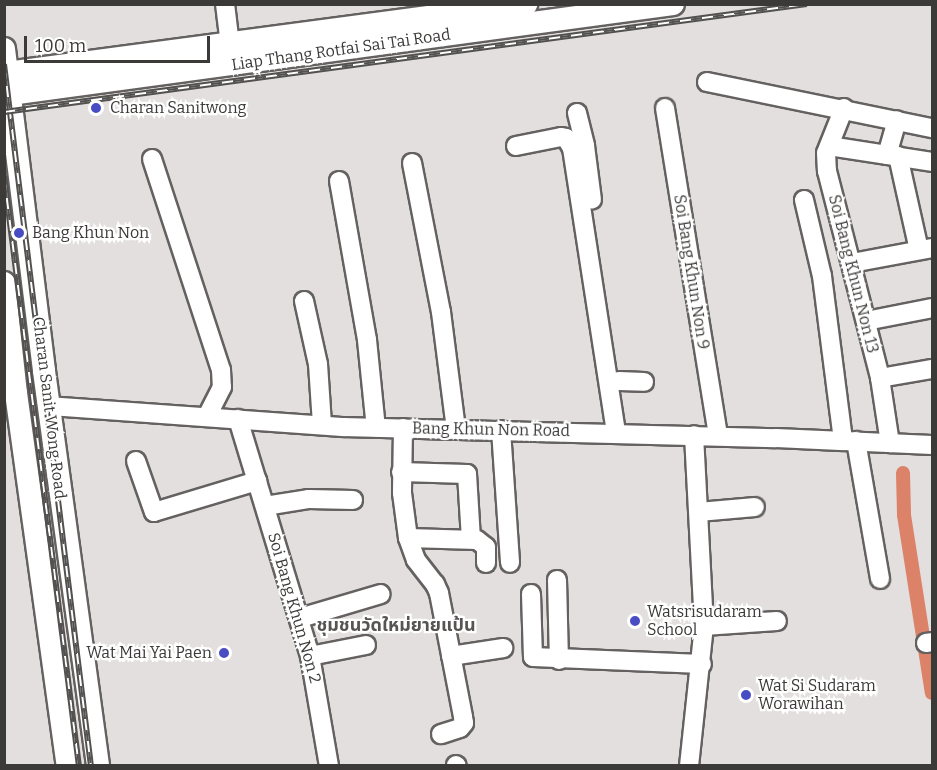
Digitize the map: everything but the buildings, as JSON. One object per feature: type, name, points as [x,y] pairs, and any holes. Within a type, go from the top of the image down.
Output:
[{"type":"main road","name":"Liap Thang Rotfai Sai Tai Road","points":[[52,78],[230,43],[495,6],[526,4]]},
{"type":"main road","name":"Liap Thang Rotfai Sai Tai Road","points":[[9,84],[673,4]]},
{"type":"main road","name":"Charan Sanit Wong Road","points":[[4,50],[98,765]]},
{"type":"main road","name":"Charan Sanit Wong Road","points":[[4,283],[10,393],[68,765]]},
{"type":"main road","points":[[10,393],[49,406]]},
{"type":"street","points":[[225,4],[230,43]]},
{"type":"street","points":[[707,82],[844,108],[933,128]]},
{"type":"street","name":"Soi Bang Khun Non 9","points":[[665,108],[718,436]]},
{"type":"street","name":"Soi Bang Khun Non 13","points":[[844,108],[829,146],[826,171],[852,263],[880,378],[890,443]]},
{"type":"street","points":[[577,113],[585,146],[600,265],[619,381],[621,433]]},
{"type":"street","points":[[852,263],[926,249],[892,156],[897,120]]},
{"type":"street","points":[[516,146],[561,137],[569,141],[621,433]]},
{"type":"street","points":[[829,146],[933,162]]},
{"type":"street","points":[[152,159],[221,370],[222,387],[208,415]]},
{"type":"street","points":[[412,163],[441,312],[456,429]]},
{"type":"street","points":[[339,181],[367,340],[376,428]]},
{"type":"street","points":[[804,200],[822,276],[849,441],[880,579]]},
{"type":"street","points":[[304,301],[318,364],[322,425]]},
{"type":"street","points":[[866,321],[933,308]]},
{"type":"street","points":[[880,378],[933,369]]},
{"type":"street","points":[[619,381],[644,382]]},
{"type":"street","name":"Bang Khun Non Road","points":[[49,406],[376,428],[694,435],[933,445]]},
{"type":"street","name":"Soi Bang Khun Non 2","points":[[238,419],[310,656],[329,765]]},
{"type":"street","points":[[403,429],[401,472],[408,538],[416,560],[435,584],[439,593],[464,723],[460,728],[441,734]]},
{"type":"street","points":[[501,430],[510,562]]},
{"type":"street","points":[[689,765],[702,664],[704,626],[694,435]]},
{"type":"street","points":[[136,460],[154,512],[257,481]]},
{"type":"street","points":[[401,472],[466,474],[471,538]]},
{"type":"street","points":[[265,506],[302,499],[353,500]]},
{"type":"street","points":[[699,512],[755,507]]},
{"type":"street","points":[[408,538],[471,538],[483,542],[486,563]]},
{"type":"street","points":[[557,580],[559,660]]},
{"type":"street","points":[[300,618],[381,594]]},
{"type":"street","points":[[531,594],[533,657],[559,660],[702,664]]},
{"type":"street","points":[[704,626],[777,621]]},
{"type":"street","points":[[310,656],[366,645]]},
{"type":"street","points":[[452,656],[502,648]]},
{"type":"waterway","points":[[903,473],[904,515],[932,693]]},
{"type":"railway","points":[[4,112],[807,4]]},
{"type":"railway","points":[[4,64],[91,766]]},
{"type":"railway","points":[[4,176],[79,766]]},
{"type":"place","name":"Charan Sanitwong","points":[[96,108]]},
{"type":"place","name":"Bang Khun Non","points":[[19,233]]},
{"type":"place","name":"Watsrisudaram School","points":[[635,621]]},
{"type":"place","name":"Wat Mai Yai Paen","points":[[224,653]]},
{"type":"place","name":"Wat Si Sudaram Worawihan","points":[[746,695]]},
{"type":"district","name":"ชุมชนวัดใหม่ยายแป้น","points":[[396,625]]}]
